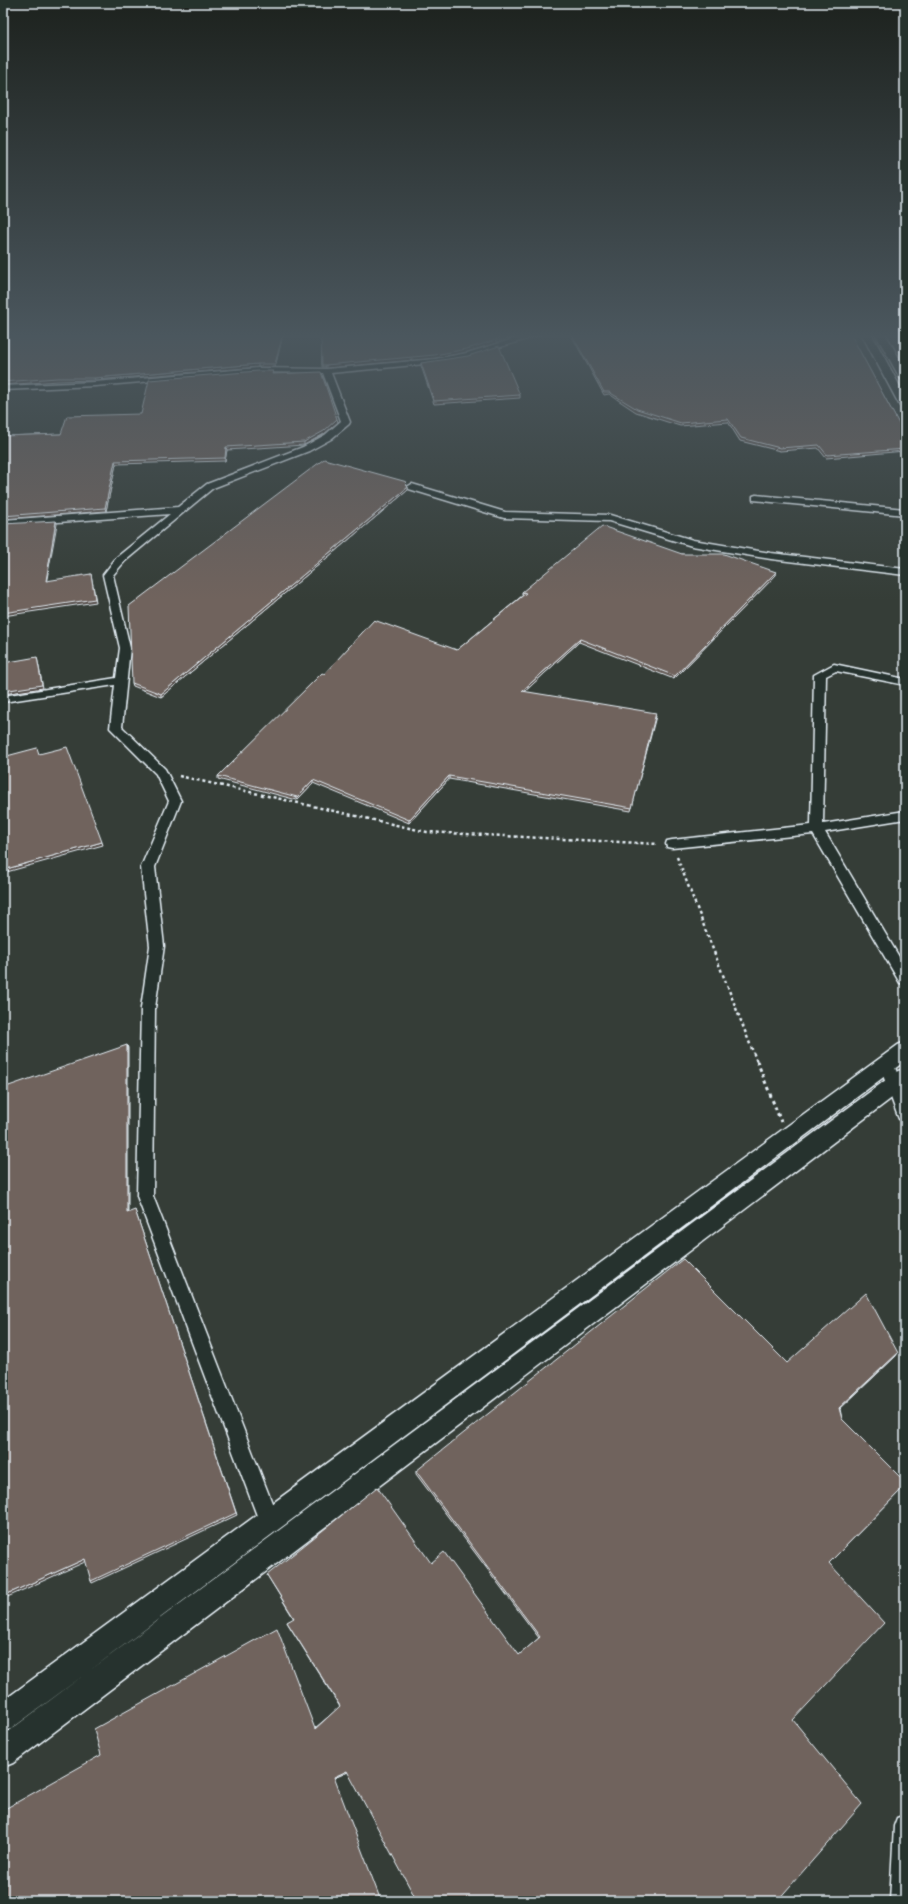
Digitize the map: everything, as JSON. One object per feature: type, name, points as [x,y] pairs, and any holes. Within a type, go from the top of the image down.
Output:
[{"type":"street","points":[[269,1521],[145,1196],[148,1008],[157,946],[148,867],[175,801],[161,772],[116,728],[125,648],[108,575],[122,558],[210,486],[306,449],[328,437],[346,422]]},
{"type":"street","points":[[412,487],[504,514],[610,518],[692,543],[770,556],[905,572]]},
{"type":"street","points":[[756,498],[905,512]]},
{"type":"street","points":[[3,523],[181,510]]},
{"type":"street","points":[[905,682],[834,667],[820,675],[817,828],[905,979]]},
{"type":"street","points":[[3,699],[122,681]]},
{"type":"street","points":[[672,844],[817,828],[905,815]]},
{"type":"street","points":[[3,1753],[895,1075],[905,1050]]},
{"type":"street","points":[[3,1718],[787,1138],[895,1075]]},
{"type":"street","points":[[895,1075],[905,1114]]},
{"type":"street","points":[[902,1901],[905,1826]]},
{"type":"path","points":[[161,772],[427,832],[672,844],[787,1138]]},
{"type":"building","points":[[65,422],[334,422],[324,431],[304,442],[226,447],[225,458],[115,461],[105,508],[3,516],[3,436],[61,434]]},
{"type":"building","points":[[730,422],[898,422],[905,435],[905,449],[827,455],[819,445],[780,448],[741,438]]},
{"type":"building","points":[[324,459],[407,482],[405,484],[408,487],[161,694],[132,683],[129,606]]},
{"type":"building","points":[[56,521],[46,581],[91,574],[95,599],[3,613],[3,524]]},
{"type":"building","points":[[602,526],[682,554],[724,554],[776,572],[675,676],[580,639],[522,691],[656,713],[632,808],[449,776],[409,820],[313,780],[297,797],[218,776],[322,673],[324,674],[374,620],[457,650],[526,593],[522,592]]},
{"type":"building","points":[[37,657],[42,685],[3,691],[3,663]]},
{"type":"building","points":[[67,747],[102,842],[3,870],[3,757],[37,748],[39,754]]},
{"type":"building","points":[[127,1045],[127,1213],[135,1210],[236,1513],[91,1581],[85,1559],[3,1596],[3,1088]]},
{"type":"building","points":[[683,1259],[787,1363],[866,1293],[898,1353],[839,1408],[842,1419],[905,1482],[905,1486],[829,1563],[884,1623],[793,1720],[862,1804],[777,1901],[417,1901],[347,1771],[334,1777],[381,1901],[3,1901],[3,1810],[101,1755],[94,1729],[277,1628],[315,1729],[340,1706],[287,1622],[294,1618],[267,1575],[377,1487],[431,1563],[444,1552],[519,1655],[540,1637],[416,1471]]}]
